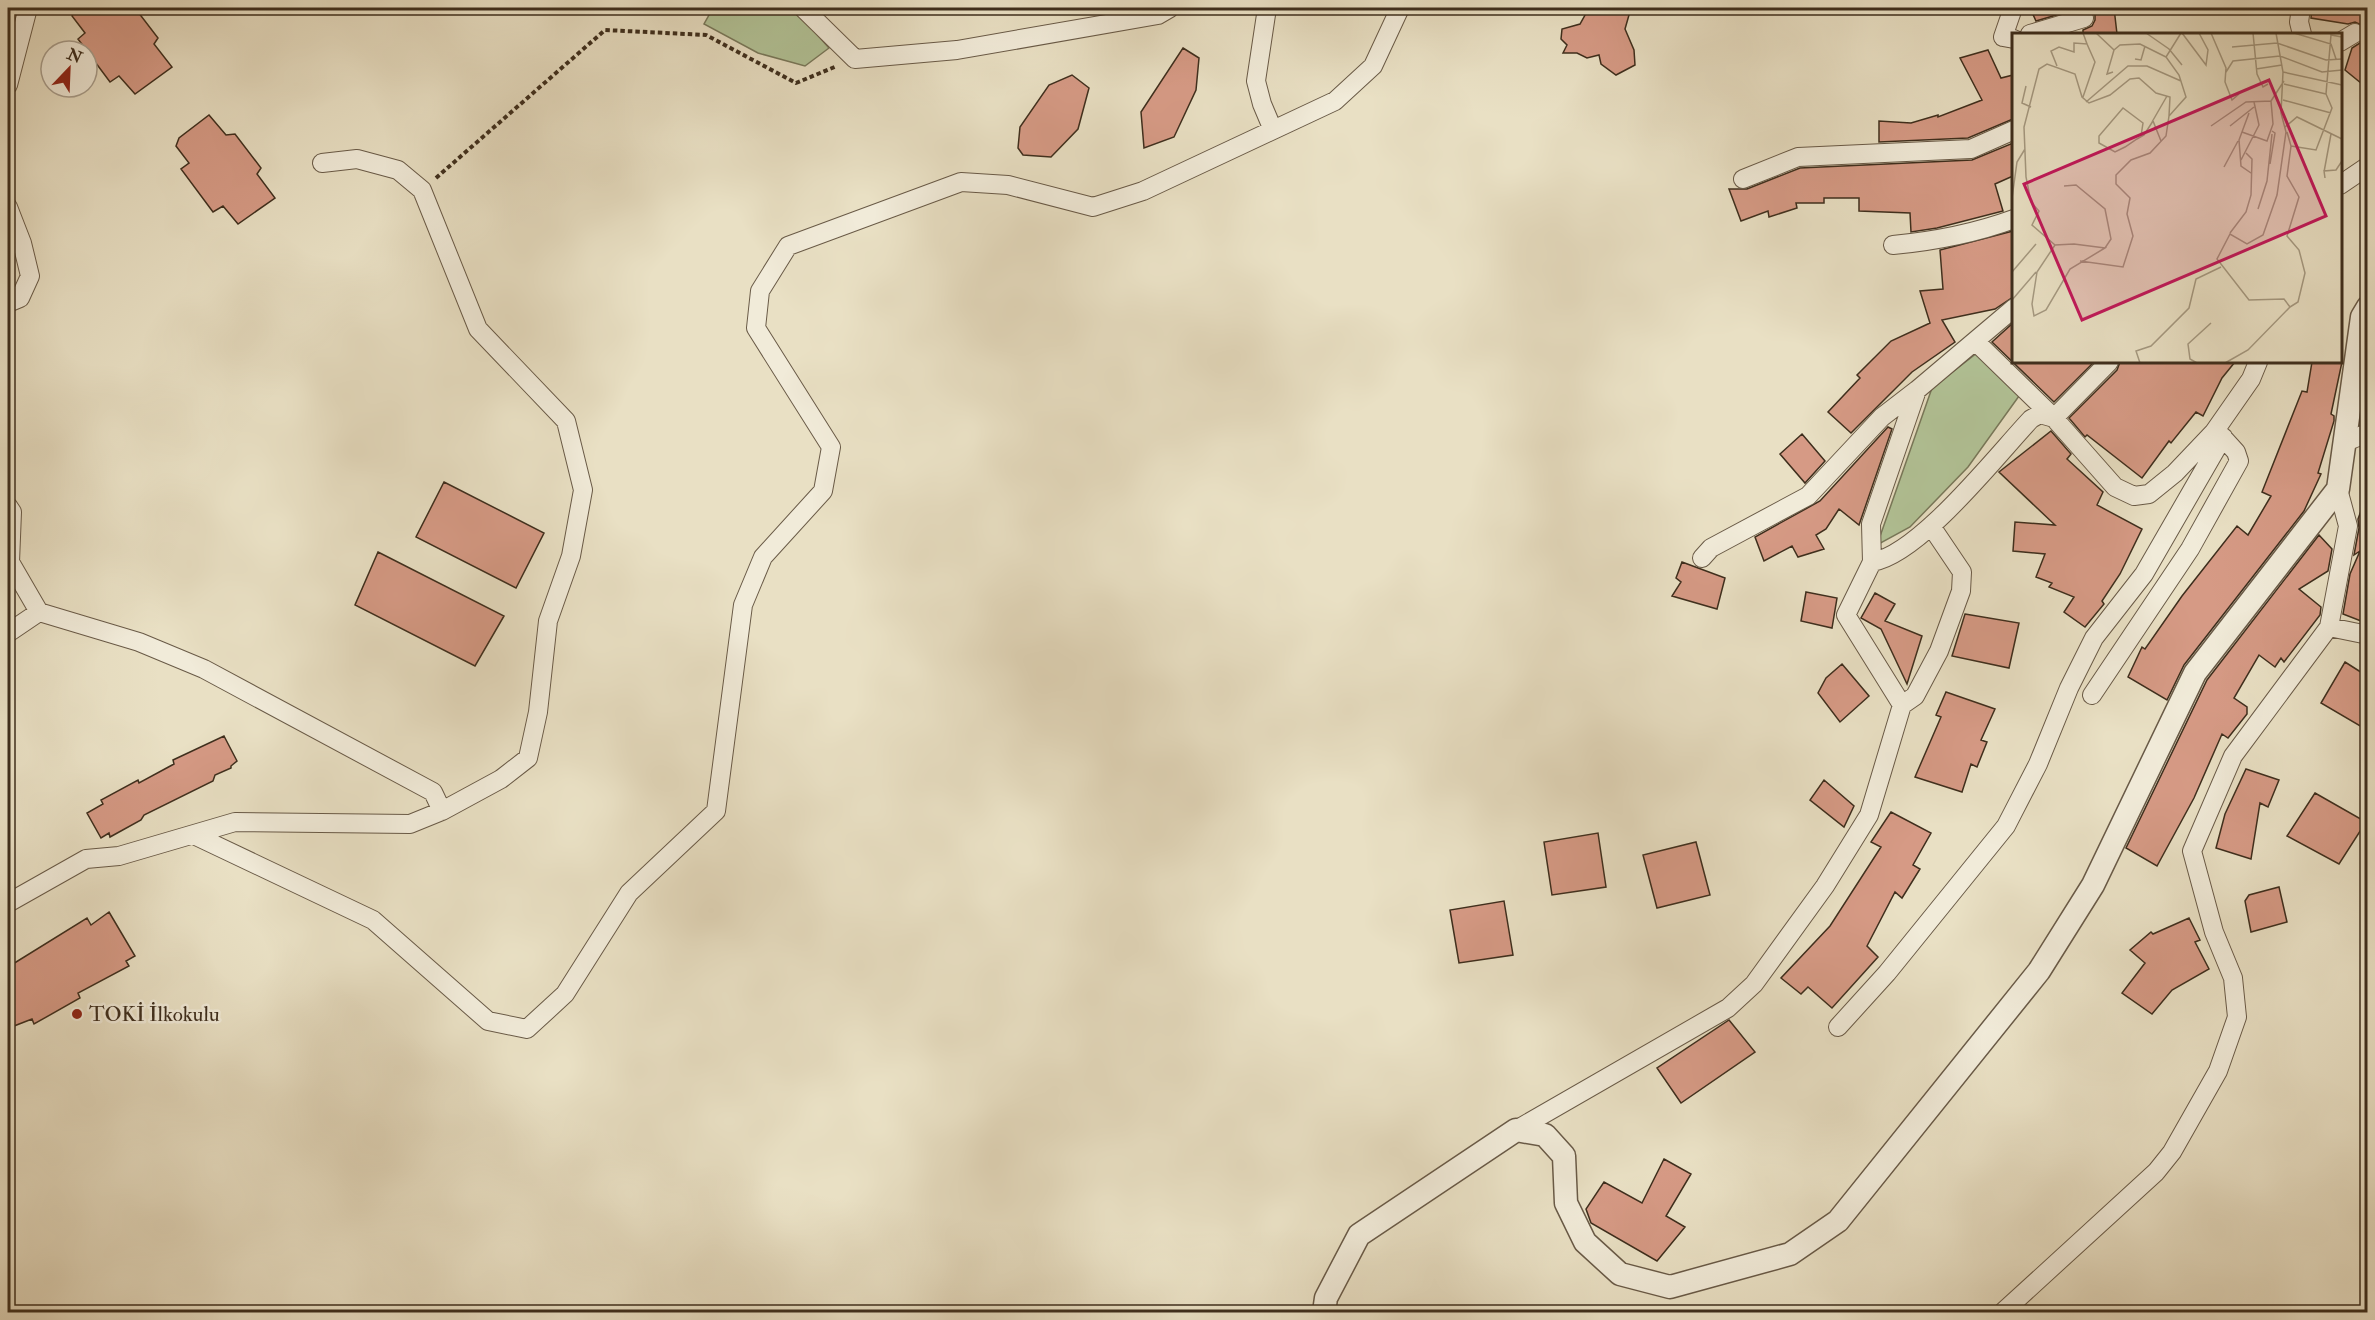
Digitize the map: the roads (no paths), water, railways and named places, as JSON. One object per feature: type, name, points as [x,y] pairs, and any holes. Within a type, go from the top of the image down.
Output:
[{"type":"street","points":[[8,85],[28,8]]},
{"type":"street","points":[[803,8],[855,59],[957,50],[1136,14],[1158,15],[1170,8]]},
{"type":"street","points":[[1267,8],[1256,81],[1262,104],[1273,130]]},
{"type":"street","points":[[194,835],[372,920],[488,1021],[527,1029],[565,994],[629,893],[716,811],[743,605],[763,557],[823,491],[831,447],[756,328],[760,291],[788,246],[961,182],[1008,185],[1093,207],[1143,191],[1335,100],[1373,66],[1400,8]]},
{"type":"street","points":[[2012,39],[2003,37],[2013,8]]},
{"type":"street","points":[[2301,8],[2299,22],[2302,33]]},
{"type":"street","points":[[2033,33],[2084,18]]},
{"type":"street","points":[[1743,179],[1798,158],[1971,149],[2012,130]]},
{"type":"street","points":[[8,903],[86,859],[119,856],[235,822],[410,824],[442,811],[501,778],[528,758],[538,712],[548,621],[571,556],[582,490],[566,421],[478,329],[422,190],[398,170],[357,159],[322,164]]},
{"type":"street","points":[[2342,184],[2367,166]]},
{"type":"street","points":[[8,207],[22,243],[30,276],[20,298],[8,303]]},
{"type":"street","points":[[1893,245],[1937,241],[1974,234],[2012,219]]},
{"type":"street","points":[[2003,1312],[2156,1172],[2172,1152],[2218,1071],[2237,1017],[2233,978],[2214,932],[2192,851],[2233,756],[2329,627],[2348,526],[2338,489],[2362,317],[2367,308]]},
{"type":"street","points":[[1702,558],[1711,548],[1808,496],[1882,417],[2012,309]]},
{"type":"street","points":[[1975,341],[2054,418],[2115,486],[2134,496],[2149,494],[2220,434]]},
{"type":"street","points":[[2054,418],[2108,363]]},
{"type":"street","points":[[1838,1027],[1887,973],[2006,826],[2038,764],[2069,688],[2094,638],[2144,574],[2252,379],[2258,363]]},
{"type":"street","points":[[1902,705],[1846,615],[1872,562],[1871,524],[1917,390]]},
{"type":"street","points":[[1872,562],[1884,560],[1931,526],[2031,419],[2040,414],[2054,418]]},
{"type":"street","points":[[2345,442],[2367,433]]},
{"type":"street","points":[[2092,695],[2190,549],[2239,461],[2236,452],[2220,434]]},
{"type":"street","points":[[1516,1130],[1545,1135],[1564,1156],[1566,1203],[1585,1242],[1620,1274],[1670,1287],[1790,1254],[1838,1221],[2039,971],[2093,885],[2195,673],[2338,489]]},
{"type":"street","points":[[8,506],[12,512],[10,562],[39,612],[139,642],[204,669],[433,792],[442,811]]},
{"type":"street","points":[[1324,1312],[1326,1298],[1359,1235],[1516,1130],[1728,1008],[1754,984],[1825,886],[1869,815],[1902,705],[1915,696],[1939,651],[1961,591],[1962,572],[1931,526]]},
{"type":"street","points":[[8,633],[39,612]]},
{"type":"street","points":[[2329,627],[2367,635]]},
{"type":"place","name":"TOKİ İlkokulu","points":[[77,1014]]}]
